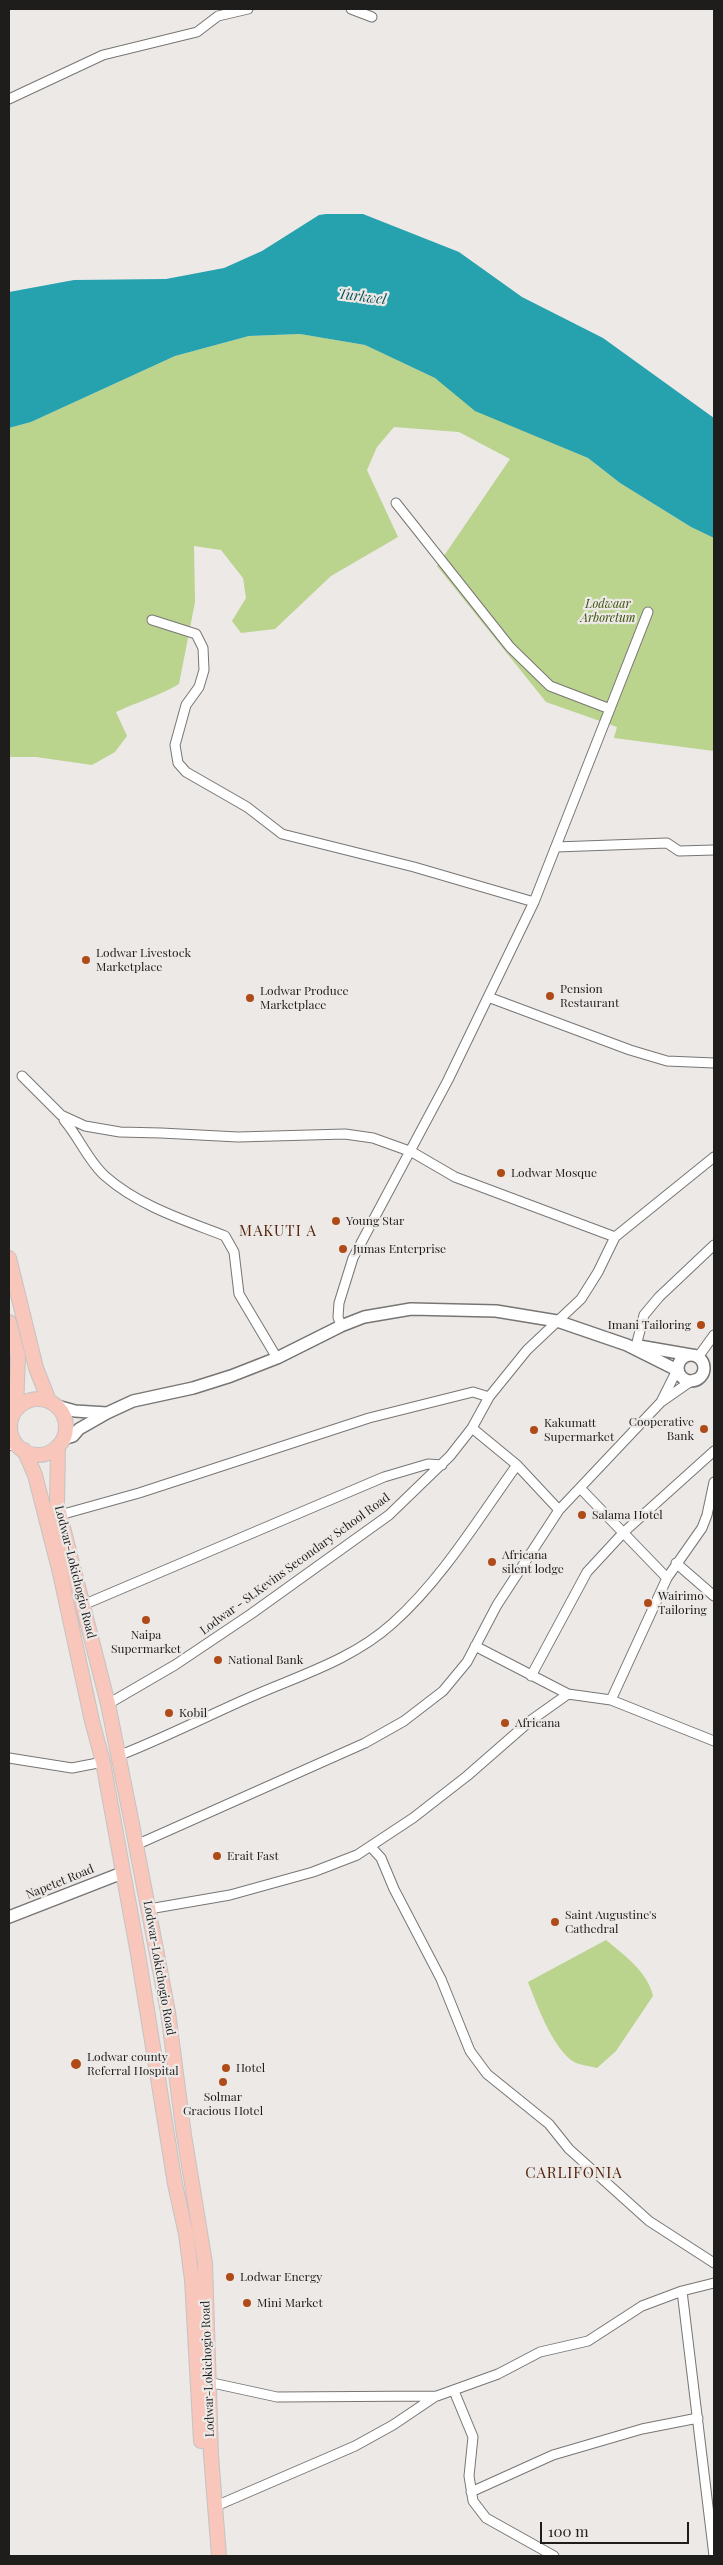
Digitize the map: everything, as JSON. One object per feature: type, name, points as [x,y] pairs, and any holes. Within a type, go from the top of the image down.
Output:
[{"type":"highway","points":[[9,1258],[36,1368],[53,1404],[65,1421],[60,1442],[42,1454],[16,1446],[10,1427],[18,1356],[9,1322]]},
{"type":"highway","points":[[12,1416],[31,1400],[53,1404]]},
{"type":"highway","name":"Lodwar-Lokichogio Road","points":[[60,1442],[57,1504],[108,1704],[149,1909],[168,2012],[184,2135],[205,2263],[208,2382],[219,2556]]},
{"type":"highway","name":"Lodwar-Lokichogio Road","points":[[16,1446],[35,1475],[60,1573],[92,1721],[103,1762],[138,1954],[175,2184],[186,2234],[192,2280],[211,2556]]},
{"type":"main road","points":[[60,1442],[73,1436],[79,1429],[107,1413],[133,1401],[231,1376],[276,1358],[341,1326],[383,1312],[422,1308],[496,1311],[558,1321],[632,1345],[697,1357],[714,1364]]},
{"type":"main road","points":[[632,1345],[677,1370],[684,1378],[714,1375]]},
{"type":"main road","points":[[677,1370],[681,1360],[697,1357]]},
{"type":"main road","points":[[697,1357],[704,1368],[697,1378]]},
{"type":"main road","points":[[53,1404],[75,1411],[107,1413]]},
{"type":"main road","name":"Napetet Road","points":[[9,1918],[122,1873]]},
{"type":"street","points":[[9,99],[103,55],[197,32],[218,16],[248,9]]},
{"type":"street","points":[[351,9],[372,17]]},
{"type":"street","points":[[396,503],[517,654],[550,686],[610,709]]},
{"type":"street","points":[[341,1326],[338,1317],[340,1303],[350,1265],[412,1152],[534,902],[648,612]]},
{"type":"street","points":[[152,620],[196,634],[203,648],[202,678],[199,687],[186,705],[175,745],[178,763],[186,772],[247,807],[282,834],[414,867],[534,902]]},
{"type":"street","points":[[556,847],[667,843],[679,851],[714,850]]},
{"type":"street","points":[[488,997],[639,1053],[667,1061],[714,1063]]},
{"type":"street","points":[[22,1076],[61,1116],[104,1175],[128,1192],[161,1211],[225,1236],[234,1252],[239,1294],[276,1358]]},
{"type":"street","points":[[61,1116],[85,1126],[120,1132],[238,1137],[345,1134],[374,1138],[412,1152],[455,1178],[615,1237]]},
{"type":"street","name":"Lodwar - St.Kevins Secondary School Road","points":[[108,1704],[174,1665],[389,1515],[442,1464],[472,1428],[489,1397],[527,1350],[580,1299],[598,1272],[615,1237],[714,1157]]},
{"type":"street","points":[[632,1345],[644,1315],[659,1297],[714,1245]]},
{"type":"street","points":[[697,1357],[714,1335]]},
{"type":"street","points":[[661,1402],[677,1370]]},
{"type":"street","points":[[136,1845],[365,1743],[398,1724],[443,1692],[458,1674],[498,1605],[559,1510],[581,1489],[661,1402],[697,1378]]},
{"type":"street","points":[[60,1515],[139,1493],[369,1418],[473,1392],[489,1397]]},
{"type":"street","points":[[472,1428],[517,1465],[559,1510]]},
{"type":"street","points":[[532,1676],[587,1572],[624,1532],[714,1451]]},
{"type":"street","points":[[83,1605],[384,1477],[428,1464],[442,1464]]},
{"type":"street","points":[[118,1756],[161,1739],[245,1699],[348,1656],[372,1639],[393,1623],[425,1591],[517,1465]]},
{"type":"street","points":[[611,1700],[667,1578],[702,1528],[707,1515],[714,1482]]},
{"type":"street","points":[[581,1489],[667,1578]]},
{"type":"street","points":[[676,1563],[714,1596]]},
{"type":"street","points":[[475,1646],[568,1694],[611,1700],[714,1741]]},
{"type":"street","points":[[149,1909],[215,1899],[340,1864],[371,1847],[413,1818],[467,1776],[530,1721],[568,1694]]},
{"type":"street","points":[[9,1758],[72,1768],[103,1762]]},
{"type":"street","points":[[371,1847],[381,1858],[394,1889],[441,1979],[470,2051],[487,2074],[549,2124],[569,2149],[649,2221],[714,2263]]},
{"type":"street","points":[[208,2382],[277,2397],[437,2396],[520,2365],[540,2352],[588,2341],[642,2306],[682,2291],[714,2283]]},
{"type":"street","points":[[682,2291],[714,2556]]},
{"type":"street","points":[[454,2391],[473,2437],[470,2458],[473,2501],[486,2518],[554,2556]]},
{"type":"street","points":[[216,2506],[355,2446],[393,2425],[437,2396]]},
{"type":"street","points":[[471,2492],[553,2455],[642,2429],[698,2418]]},
{"type":"green space","name":"Lodwaar Arboretum","points":[[300,334],[365,345],[435,378],[512,426],[588,458],[620,483],[691,527],[714,538],[714,751],[614,738],[617,727],[546,702],[437,566],[510,459],[459,432],[394,427],[377,447],[367,470],[398,537],[331,576],[275,629],[241,633],[232,621],[246,598],[243,578],[221,550],[194,546],[195,602],[179,684],[116,712],[127,736],[115,752],[92,765],[36,757],[9,757],[9,428],[31,422],[175,356],[249,336]]},
{"type":"green space","points":[[606,1940],[641,1972],[653,1996],[616,2051],[597,2068],[574,2062],[566,2056],[546,2026],[528,1982]]},
{"type":"water","name":"Turkwel","points":[[363,214],[459,252],[522,297],[603,338],[714,418],[714,538],[691,527],[620,483],[588,458],[475,411],[435,378],[365,345],[300,334],[249,336],[175,356],[31,422],[9,428],[9,292],[74,280],[166,279],[224,268],[262,251],[319,215]]},
{"type":"place","name":"Lodwar Livestock Marketplace","points":[[86,960]]},
{"type":"place","name":"Pension Restaurant","points":[[550,996]]},
{"type":"place","name":"Lodwar Produce Marketplace","points":[[250,998]]},
{"type":"place","name":"Lodwar Mosque","points":[[501,1173]]},
{"type":"place","name":"Young Star","points":[[336,1221]]},
{"type":"place","name":"Jumas Enterprise","points":[[343,1249]]},
{"type":"place","name":"Imani Tailoring","points":[[701,1325]]},
{"type":"place","name":"Cooperative Bank","points":[[704,1429]]},
{"type":"place","name":"Kakumatt Supermarket","points":[[534,1430]]},
{"type":"place","name":"Salama Hotel","points":[[582,1515]]},
{"type":"place","name":"Africana silent lodge","points":[[492,1562]]},
{"type":"place","name":"Wairimo Tailoring","points":[[648,1603]]},
{"type":"place","name":"Naipa Supermarket","points":[[146,1620]]},
{"type":"place","name":"National Bank","points":[[218,1660]]},
{"type":"place","name":"Kobil","points":[[169,1713]]},
{"type":"place","name":"Africana","points":[[505,1723]]},
{"type":"place","name":"Erait Fast","points":[[217,1856]]},
{"type":"place","name":"Saint Augustine's Cathedral","points":[[555,1922]]},
{"type":"place","name":"Lodwar county Referral Hospital","points":[[76,2064]]},
{"type":"place","name":"Hotel","points":[[226,2068]]},
{"type":"place","name":"Solmar Gracious Hotel","points":[[223,2082]]},
{"type":"place","name":"Lodwar Energy","points":[[230,2277]]},
{"type":"place","name":"Mini Market","points":[[247,2303]]},
{"type":"district","name":"MAKUTI A","points":[[278,1231]]},
{"type":"district","name":"CARLIFONIA","points":[[574,2173]]}]
